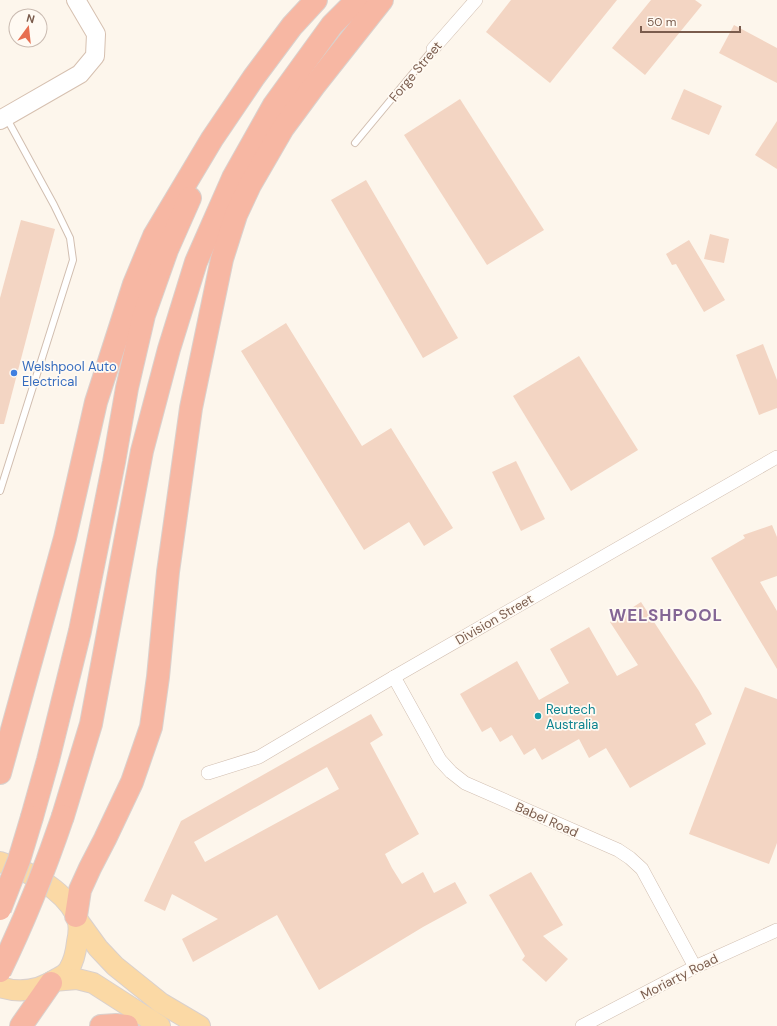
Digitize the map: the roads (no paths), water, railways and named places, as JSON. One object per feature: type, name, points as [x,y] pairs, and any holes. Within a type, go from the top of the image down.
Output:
[{"type":"highway","points":[[0,773],[65,538],[96,402],[134,284],[154,236],[212,139],[254,77],[292,26],[316,0]]},
{"type":"highway","points":[[0,971],[20,931],[52,849],[91,724],[142,451],[169,349],[196,262],[233,178],[274,105],[332,25],[357,0]]},
{"type":"highway","points":[[76,917],[80,890],[132,782],[150,728],[158,677],[168,572],[191,408],[222,259],[236,214],[250,185],[283,128],[382,0]]},
{"type":"highway","points":[[0,909],[19,860],[32,817],[48,760],[80,631],[114,462],[127,388],[144,315],[168,250],[195,186],[254,77]]},
{"type":"highway","points":[[21,1026],[52,982]]},
{"type":"highway","points":[[101,1026],[127,1026]]},
{"type":"main road","points":[[0,862],[15,868],[49,887],[68,903],[98,948],[115,966],[160,1003],[200,1026]]},
{"type":"main road","points":[[0,987],[21,991],[44,987],[66,972],[71,965],[78,935],[76,917]]},
{"type":"main road","points":[[52,982],[77,980],[93,983],[160,1026]]},
{"type":"street","points":[[3,118],[80,74],[95,56],[96,34],[76,0]]},
{"type":"street","name":"Forge Street","points":[[432,49],[476,0]]},
{"type":"street","name":"Division Street","points":[[208,773],[259,757],[394,677],[777,457]]},
{"type":"street","name":"Babel Road","points":[[394,677],[440,760],[451,772],[465,783],[618,850],[642,869],[695,967]]},
{"type":"street","name":"Moriarty Road","points":[[582,1026],[695,967],[777,930]]},
{"type":"lane","name":"Forge Street","points":[[355,143],[432,49]]},
{"type":"lane","points":[[0,491],[73,260],[70,238],[54,205],[3,118]]},
{"type":"place","name":"Welshpool Auto Electrical","points":[[14,373]]},
{"type":"place","name":"Reutech Australia","points":[[538,716]]},
{"type":"district","name":"WELSHPOOL","points":[[666,615]]}]
